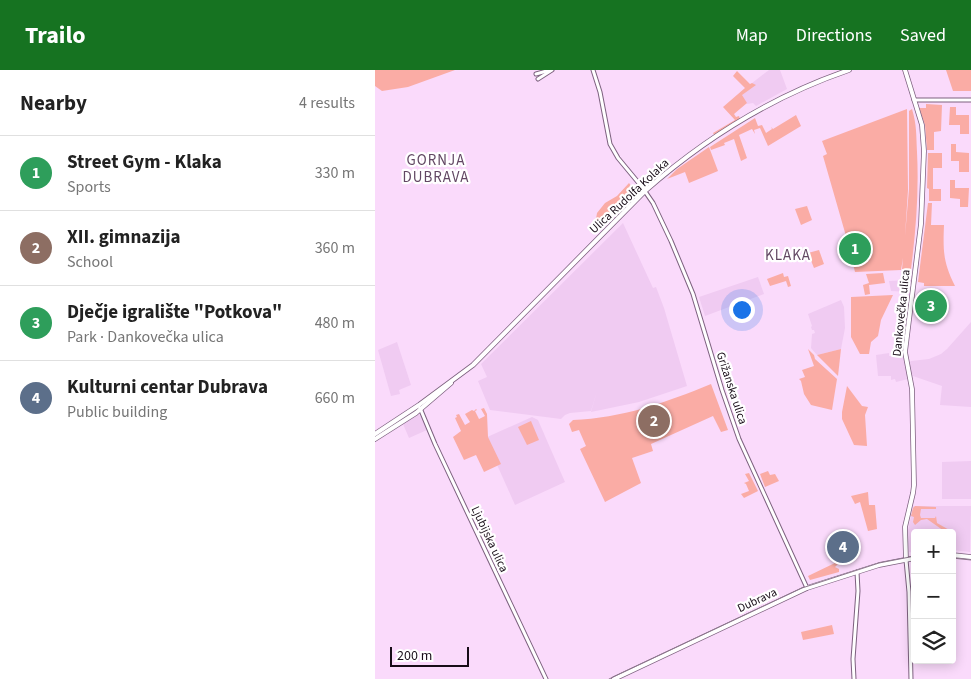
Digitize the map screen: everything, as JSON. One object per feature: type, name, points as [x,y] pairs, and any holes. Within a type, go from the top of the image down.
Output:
[{"type":"main road","name":"Ulica Rudolfa Kolaka","points":[[375,439],[420,407],[486,352],[645,191],[691,153],[740,121],[806,86],[849,70]]},
{"type":"main road","name":"Dankovečka ulica","points":[[905,70],[923,132],[924,181],[919,245],[905,352],[912,389],[914,485],[905,527],[906,560]]},
{"type":"main road","name":"Ulica Rudolfa Kolaka","points":[[375,434],[420,407]]},
{"type":"main road","points":[[956,555],[971,557]]},
{"type":"main road","name":"Dubrava","points":[[614,679],[807,588],[882,564],[911,559]]},
{"type":"street","points":[[536,74],[552,70]]},
{"type":"street","points":[[538,79],[552,70]]},
{"type":"street","name":"Grižanska ulica","points":[[593,70],[613,149],[645,191],[660,216],[686,276],[742,445],[807,588]]},
{"type":"street","points":[[913,100],[971,100]]},
{"type":"street","name":"Ljubijska ulica","points":[[420,407],[435,444],[547,679]]},
{"type":"street","points":[[906,560],[909,592],[911,679]]},
{"type":"street","points":[[854,679],[858,594],[857,572]]},
{"type":"shaded area","points":[[375,70],[455,70],[408,87],[382,91],[375,86]]},
{"type":"shaded area","points":[[769,70],[780,70],[787,89],[756,106],[753,103],[747,104],[741,95],[754,86],[752,83]]},
{"type":"shaded area","points":[[946,70],[971,70],[971,91],[953,91]]},
{"type":"shaded area","points":[[737,71],[750,84],[756,85],[742,95],[747,103],[734,114],[736,117],[739,116],[740,119],[714,135],[713,133],[735,120],[723,107],[745,88],[733,76]]},
{"type":"shaded area","points":[[926,104],[942,105],[941,131],[934,132],[934,150],[927,150],[925,125],[919,108],[926,108]]},
{"type":"shaded area","points":[[950,107],[956,107],[956,115],[969,115],[969,134],[960,134],[960,125],[949,125]]},
{"type":"shaded area","points":[[907,109],[908,190],[905,236],[909,189],[909,111],[912,109],[915,120],[918,167],[917,210],[911,269],[902,269],[903,258],[901,270],[855,272],[823,156],[827,154],[822,141]]},
{"type":"shaded area","points":[[796,115],[801,126],[768,146],[760,128],[754,130],[755,134],[752,129],[739,135],[747,158],[741,161],[734,139],[724,143],[725,145],[711,150],[710,147],[755,118],[758,126],[762,125],[766,133],[772,129],[771,127],[773,129]]},
{"type":"shaded area","points":[[951,144],[956,144],[956,152],[969,153],[969,172],[959,172],[959,161],[951,161]]},
{"type":"shaded area","points":[[709,147],[718,171],[689,183],[685,172],[667,179],[677,169]]},
{"type":"shaded area","points":[[928,153],[942,153],[942,168],[933,168],[933,189],[941,189],[941,201],[929,201],[929,189],[927,188]]},
{"type":"shaded area","points":[[950,180],[955,180],[955,188],[969,188],[968,207],[960,207],[960,199],[950,198]]},
{"type":"shaded area","points":[[629,183],[635,194],[622,206],[625,207],[616,215],[616,208],[613,215],[611,215],[612,210],[610,215],[607,215],[593,229],[592,225],[597,213],[605,203],[617,196]]},
{"type":"shaded area","points":[[928,203],[932,203],[931,225],[944,225],[945,256],[948,270],[955,286],[924,286],[924,283],[918,282]]},
{"type":"shaded area","points":[[807,206],[812,220],[801,225],[795,209]]},
{"type":"shaded area","points":[[623,223],[653,288],[656,287],[687,386],[639,402],[591,412],[597,391],[591,411],[570,413],[561,419],[490,410],[478,381],[487,377],[481,364]]},
{"type":"shaded area","points":[[819,250],[824,264],[814,268],[808,253]]},
{"type":"shaded area","points":[[783,273],[784,277],[788,276],[791,286],[788,287],[786,281],[770,286],[767,279]]},
{"type":"shaded area","points":[[883,273],[885,283],[869,285],[870,294],[865,295],[863,285],[869,283],[866,274]]},
{"type":"shaded area","points":[[758,277],[764,294],[705,316],[699,297]]},
{"type":"shaded area","points":[[912,280],[910,292],[891,291],[889,281]]},
{"type":"shaded area","points":[[893,295],[881,320],[878,336],[871,342],[869,354],[860,354],[851,337],[851,297]]},
{"type":"shaded area","points":[[841,300],[844,307],[845,328],[841,349],[817,355],[811,348],[812,334],[815,333],[812,330],[808,314]]},
{"type":"shaded area","points":[[971,322],[971,407],[940,405],[942,386],[910,375],[908,364],[911,361],[929,359],[941,354]]},
{"type":"shaded area","points":[[397,342],[411,385],[399,390],[400,394],[391,396],[378,350]]},
{"type":"shaded area","points":[[808,349],[815,359],[837,379],[832,410],[811,405],[804,394],[799,379],[805,377],[802,370],[814,366]]},
{"type":"shaded area","points":[[841,349],[838,376],[817,355]]},
{"type":"shaded area","points":[[889,353],[889,356],[903,356],[908,379],[896,382],[895,379],[891,380],[891,376],[878,376],[876,355]]},
{"type":"shaded area","points":[[711,384],[728,430],[721,432],[713,416],[651,444],[653,451],[632,458],[641,483],[605,502],[580,449],[586,446],[579,430],[572,432],[569,424],[573,420],[626,413]]},
{"type":"shaded area","points":[[847,386],[862,406],[868,407],[865,415],[867,446],[854,445],[842,419]]},
{"type":"shaded area","points":[[484,408],[487,414],[488,437],[501,464],[484,472],[476,455],[464,460],[453,437],[461,431],[455,418],[457,417],[456,415],[459,414],[465,425],[470,422],[465,414],[476,409],[475,411],[479,419],[485,416],[481,409]]},
{"type":"shaded area","points":[[417,414],[421,416],[427,430],[409,438],[403,424]]},
{"type":"shaded area","points":[[532,417],[538,420],[565,482],[515,505],[485,438]]},
{"type":"shaded area","points":[[531,421],[539,440],[527,445],[518,427]]},
{"type":"shaded area","points":[[971,461],[971,499],[942,499],[942,462]]},
{"type":"shaded area","points":[[768,471],[770,475],[775,474],[779,481],[765,487],[760,474]]},
{"type":"shaded area","points":[[749,473],[758,491],[744,498],[741,494],[749,491],[744,483],[749,481],[745,474]]},
{"type":"shaded area","points":[[868,492],[869,505],[875,505],[877,529],[868,531],[860,502],[855,504],[851,496]]},
{"type":"shaded area","points":[[915,506],[936,507],[936,509],[921,509],[921,518],[935,518],[936,516],[937,523],[948,529],[941,529],[927,519],[921,520],[915,525],[913,522],[914,517],[911,516]]},
{"type":"shaded area","points":[[971,506],[970,552],[956,550],[956,529],[911,529],[911,552],[909,552],[907,535],[913,507]]},
{"type":"shaded area","points":[[837,562],[838,564],[835,567],[839,569],[839,572],[810,580],[808,576]]},
{"type":"shaded area","points":[[832,625],[834,634],[803,640],[801,632]]},
{"type":"tram line","points":[[609,679],[802,588],[879,563],[911,557]]},
{"type":"tram line","points":[[956,558],[971,560]]},
{"type":"place","name":"Street Gym - Klaka","points":[[855,249]]},
{"type":"place","name":"Dječje igralište \"Potkova\"","points":[[931,306]]},
{"type":"place","name":"XII. gimnazija","points":[[654,421]]},
{"type":"place","name":"Kulturni centar Dubrava","points":[[843,547]]},
{"type":"district","name":"GORNJA DUBRAVA","points":[[436,168]]},
{"type":"district","name":"KLAKA","points":[[788,255]]}]
